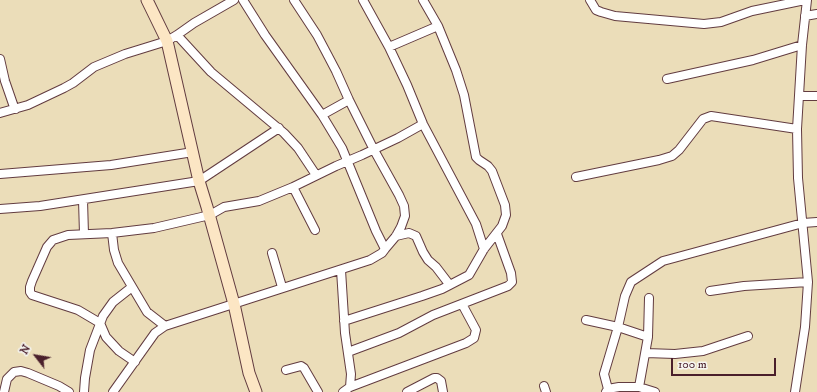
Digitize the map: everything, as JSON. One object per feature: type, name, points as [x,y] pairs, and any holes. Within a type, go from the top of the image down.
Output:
[{"type":"street","points":[[147,0],[167,41],[199,181],[234,304],[249,373],[256,392]]},
{"type":"street","points":[[216,0],[220,8]]},
{"type":"street","points":[[0,113],[28,105],[73,83],[94,67],[124,54],[167,41],[194,23],[234,0]]},
{"type":"street","points":[[243,0],[265,35],[322,115],[342,148],[376,232],[385,249]]},
{"type":"street","points":[[113,392],[155,334],[165,326],[282,287],[370,260],[382,253],[396,236],[401,227],[404,216],[404,206],[396,188],[348,100],[336,70],[317,35],[294,0]]},
{"type":"street","points":[[363,0],[389,47],[423,124],[476,224],[484,249]]},
{"type":"street","points":[[344,321],[442,289],[449,284],[469,275],[484,249],[502,226],[506,215],[505,205],[492,171],[476,157],[464,95],[456,70],[438,26],[423,0]]},
{"type":"street","points":[[590,0],[596,10],[615,16],[704,24],[721,22],[752,11],[806,0],[797,129],[798,178],[808,282],[805,328],[795,392]]},
{"type":"street","points":[[805,16],[817,14]]},
{"type":"street","points":[[389,47],[438,26]]},
{"type":"street","points":[[177,35],[211,72],[279,128],[298,148],[316,175]]},
{"type":"street","points":[[667,79],[753,60],[802,45]]},
{"type":"street","points":[[0,59],[5,81],[16,109]]},
{"type":"street","points":[[800,96],[817,96]]},
{"type":"street","points":[[322,115],[348,100]]},
{"type":"street","points":[[576,177],[672,156],[703,119],[711,116],[797,129]]},
{"type":"street","points":[[135,362],[119,351],[106,337],[100,323],[78,310],[35,296],[30,292],[32,281],[47,247],[53,240],[68,235],[112,233],[154,228],[210,216],[224,207],[259,201],[374,150],[423,124]]},
{"type":"street","points":[[0,209],[40,206],[84,200],[199,181],[279,128]]},
{"type":"street","points":[[0,174],[112,165],[193,152]]},
{"type":"street","points":[[293,186],[315,230]]},
{"type":"street","points":[[84,200],[84,234]]},
{"type":"street","points":[[655,392],[639,387],[619,387],[607,391],[604,374],[618,327],[622,305],[629,285],[663,261],[803,223],[817,222]]},
{"type":"street","points":[[112,233],[115,256],[132,287],[147,312],[165,326]]},
{"type":"street","points":[[396,236],[409,233],[416,236],[428,260],[436,267],[449,284]]},
{"type":"street","points":[[348,352],[399,333],[433,315],[508,286],[512,282],[497,234]]},
{"type":"street","points":[[272,253],[282,287]]},
{"type":"street","points":[[341,270],[344,321],[351,374],[346,390]]},
{"type":"street","points":[[710,291],[744,286],[808,282]]},
{"type":"street","points":[[84,392],[90,350],[100,323],[110,304],[132,287]]},
{"type":"street","points":[[639,387],[648,337],[649,298]]},
{"type":"street","points":[[346,390],[466,343],[474,338],[476,330],[462,304]]},
{"type":"street","points":[[586,320],[618,327],[648,337]]},
{"type":"street","points":[[646,353],[675,354],[703,351],[748,336]]},
{"type":"street","points":[[286,370],[301,366],[304,368],[318,392]]},
{"type":"street","points":[[4,392],[7,379],[14,372],[21,371],[59,386],[69,392]]},
{"type":"street","points":[[407,392],[434,378],[437,378],[441,381],[444,392]]}]
